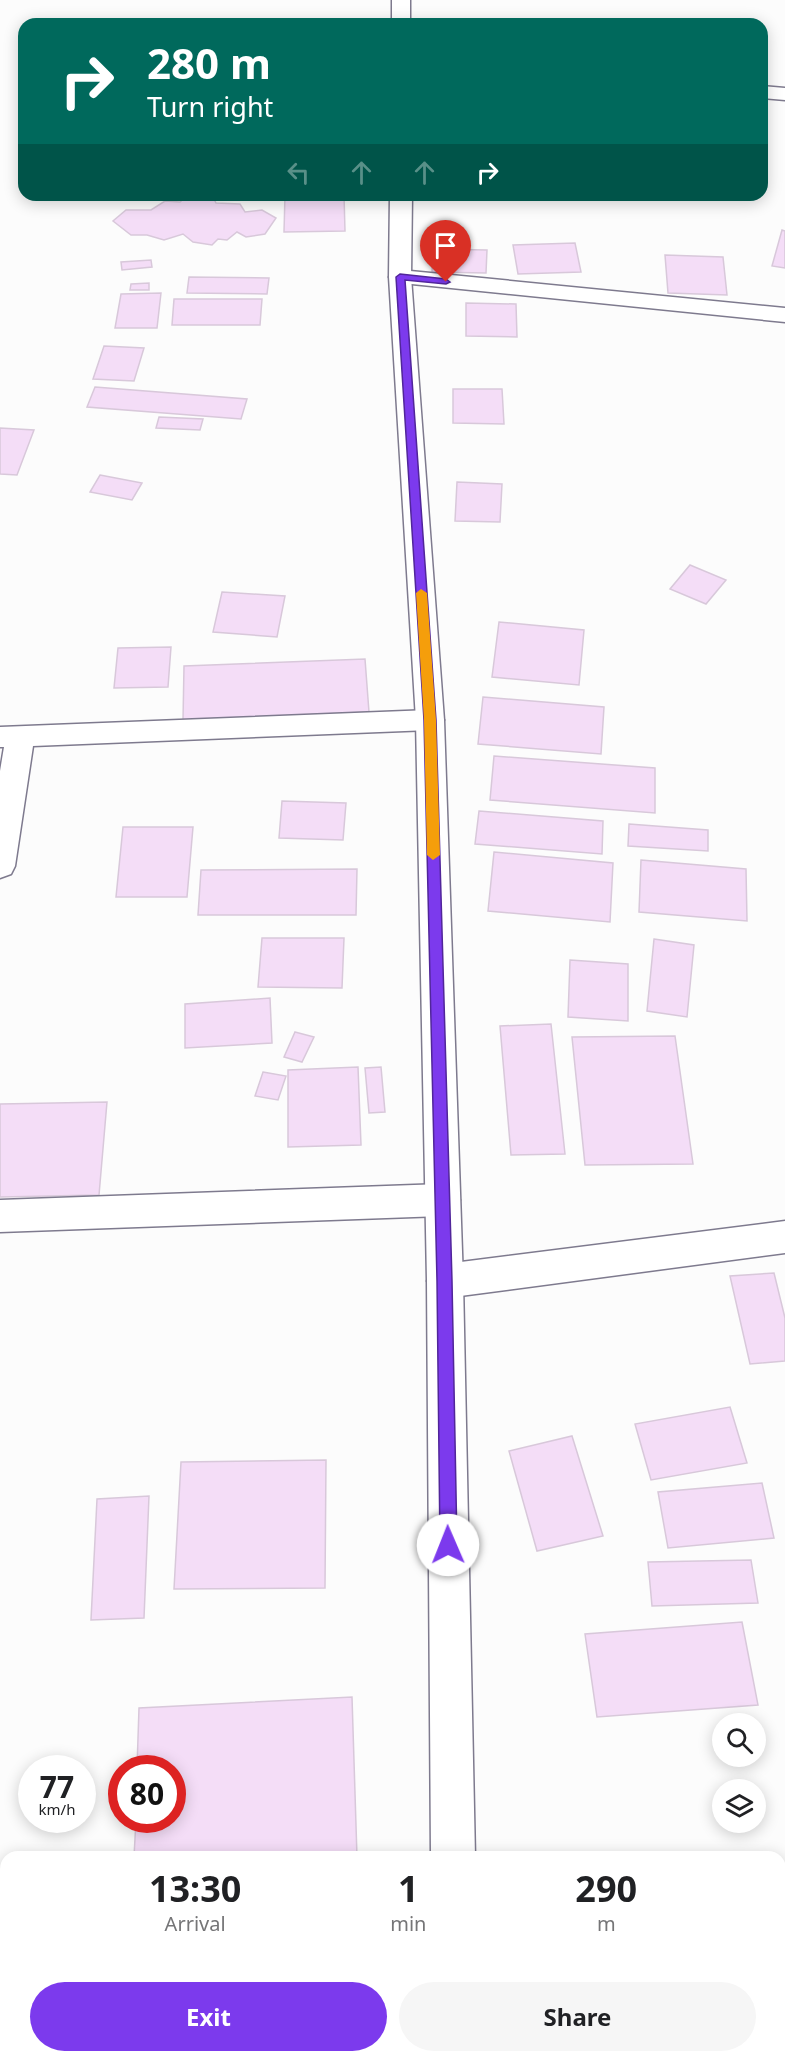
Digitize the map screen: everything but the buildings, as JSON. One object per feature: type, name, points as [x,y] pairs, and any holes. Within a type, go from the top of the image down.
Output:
[{"type":"main road","points":[[401,18],[402,0]]},
{"type":"main road","points":[[768,93],[785,94]]},
{"type":"main road","points":[[401,201],[400,277],[430,720],[445,1281],[453,1851]]},
{"type":"main road","points":[[400,277],[785,315]]},
{"type":"main road","points":[[0,866],[10,737],[430,720]]},
{"type":"main road","points":[[0,1216],[442,1200]]},
{"type":"main road","points":[[445,1281],[785,1237]]},
{"type":"slow traffic","points":[[421,593],[430,720],[433,855]]},
{"type":"route","points":[[446,282],[400,277],[430,720],[445,1281],[448,1545]]}]
